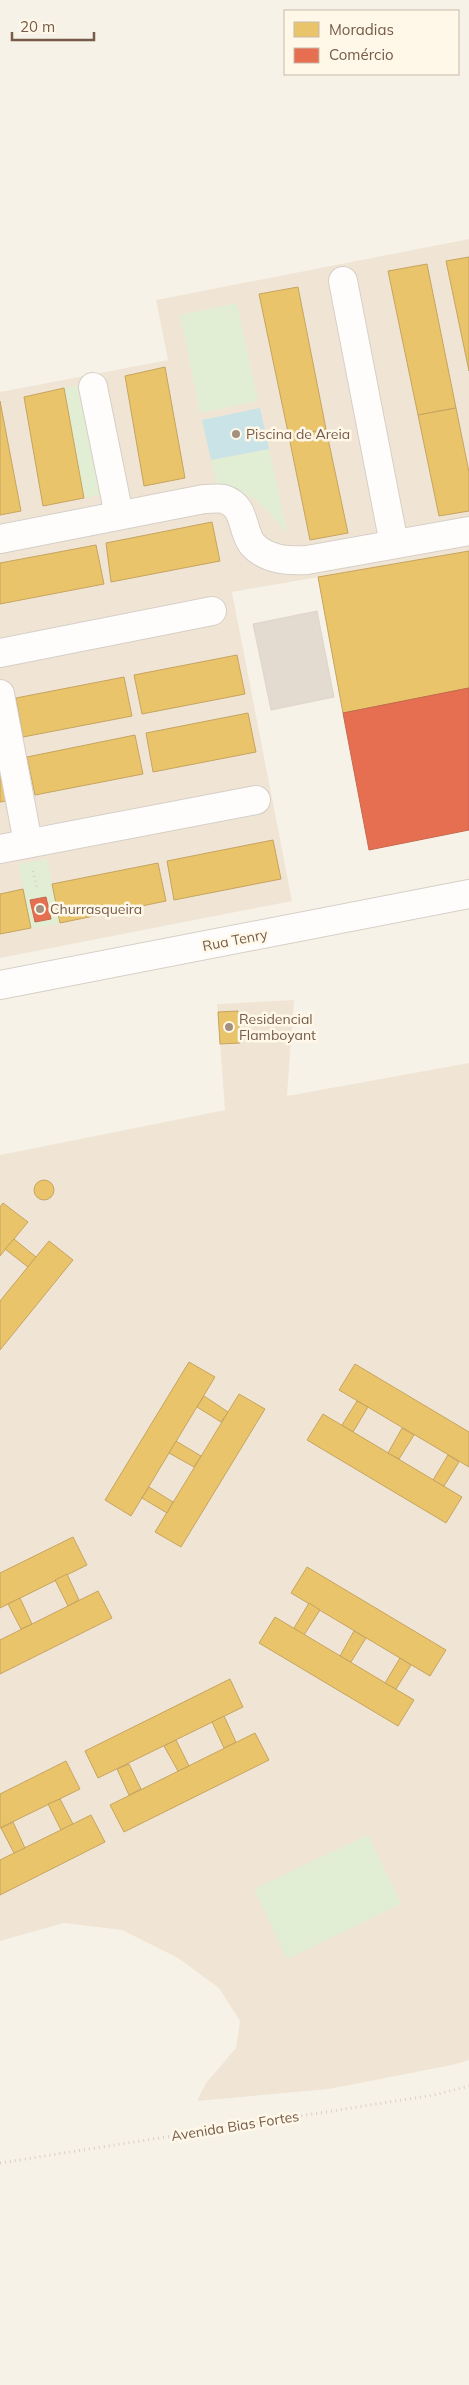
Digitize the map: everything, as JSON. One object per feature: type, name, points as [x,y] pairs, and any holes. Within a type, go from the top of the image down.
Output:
[{"type":"street","points":[[343,281],[394,544]]},
{"type":"street","points":[[93,387],[118,516]]},
{"type":"street","points":[[0,539],[204,500],[224,499],[240,510],[252,543],[267,556],[288,561],[307,560],[469,531]]},
{"type":"street","points":[[0,653],[212,611]]},
{"type":"street","points":[[0,694],[28,843]]},
{"type":"street","points":[[0,848],[256,800]]},
{"type":"street","name":"Rua Tenry","points":[[0,986],[469,894]]},
{"type":"path","name":"Avenida Bias Fortes","points":[[0,2163],[434,2094],[469,2086]]},
{"type":"shaded area","points":[[469,239],[469,551],[232,592],[292,901],[0,958],[0,392],[168,360],[156,300]]},
{"type":"shaded area","points":[[294,1000],[287,1096],[469,1063],[469,2060],[329,2089],[197,2101],[206,2083],[236,2048],[240,2021],[219,1988],[178,1958],[122,1930],[64,1923],[0,1941],[0,1155],[225,1110],[217,1004]]},
{"type":"green space","points":[[237,303],[258,401],[200,413],[180,315]]},
{"type":"green space","points":[[83,385],[103,494],[84,498],[64,388]]},
{"type":"green space","points":[[269,449],[287,533],[265,508],[249,496],[229,489],[217,488],[211,460]]},
{"type":"green space","points":[[47,859],[60,923],[31,928],[18,864]]},
{"type":"green space","points":[[368,1835],[401,1904],[287,1959],[254,1889]]},
{"type":"water","name":"Piscina de Areia","points":[[260,408],[269,449],[211,460],[202,420]]},
{"type":"building: Moradias","points":[[469,257],[469,371],[446,261]]},
{"type":"building: Moradias","points":[[427,264],[456,408],[418,415],[388,271]]},
{"type":"building: Moradias","points":[[298,287],[326,429],[289,437],[259,294]]},
{"type":"building: Moradias","points":[[165,367],[185,478],[144,486],[125,376]]},
{"type":"building: Moradias","points":[[64,388],[84,498],[43,506],[24,397]]},
{"type":"building: Moradias","points":[[0,401],[21,511],[0,515]]},
{"type":"building: Moradias","points":[[456,408],[469,472],[469,511],[439,516],[418,415]]},
{"type":"building: Moradias","points":[[326,429],[348,533],[310,540],[289,437]]},
{"type":"building: Moradias","points":[[212,522],[220,561],[111,582],[106,543]]},
{"type":"building: Moradias","points":[[96,545],[104,584],[0,604],[0,563]]},
{"type":"building: Moradias","points":[[469,551],[469,688],[343,713],[318,577]]},
{"type":"building: Moradias","points":[[237,655],[245,694],[142,714],[134,675]]},
{"type":"building: Moradias","points":[[124,677],[132,716],[23,737],[16,698]]},
{"type":"building: Moradias","points":[[248,713],[256,752],[153,772],[146,733]]},
{"type":"building: Moradias","points":[[135,735],[143,774],[35,795],[27,757]]},
{"type":"building: Moradias","points":[[0,772],[6,801],[0,802]]},
{"type":"building: Moradias","points":[[273,840],[281,879],[174,900],[167,861]]},
{"type":"building: Moradias","points":[[158,863],[166,901],[60,923],[52,884]]},
{"type":"building: Moradias","points":[[23,889],[31,928],[0,934],[0,894]]},
{"type":"building: Moradias","name":"Residencial Flamboyant","points":[[238,1011],[240,1043],[220,1044],[218,1012]]},
{"type":"building: Moradias","points":[[44,1180],[51,1183],[54,1190],[51,1197],[44,1200],[37,1197],[34,1190],[37,1183]]},
{"type":"building: Moradias","points":[[3,1203],[28,1222],[0,1256],[0,1207]]},
{"type":"building: Moradias","points":[[14,1239],[36,1257],[28,1267],[5,1249]]},
{"type":"building: Moradias","points":[[49,1241],[73,1260],[0,1350],[0,1301]]},
{"type":"building: Moradias","points":[[189,1362],[215,1377],[131,1516],[105,1500]]},
{"type":"building: Moradias","points":[[355,1364],[469,1432],[469,1467],[339,1390]]},
{"type":"building: Moradias","points":[[239,1394],[265,1409],[181,1547],[155,1532]]},
{"type":"building: Moradias","points":[[204,1396],[228,1412],[221,1422],[197,1407]]},
{"type":"building: Moradias","points":[[357,1401],[368,1407],[353,1432],[342,1425]]},
{"type":"building: Moradias","points":[[323,1414],[462,1497],[446,1523],[307,1440]]},
{"type":"building: Moradias","points":[[402,1428],[414,1435],[399,1459],[388,1453]]},
{"type":"building: Moradias","points":[[176,1441],[201,1456],[194,1467],[169,1453]]},
{"type":"building: Moradias","points":[[448,1455],[459,1462],[444,1486],[433,1480]]},
{"type":"building: Moradias","points":[[149,1487],[173,1502],[167,1513],[142,1498]]},
{"type":"building: Moradias","points":[[73,1537],[87,1565],[0,1608],[0,1573]]},
{"type":"building: Moradias","points":[[307,1567],[446,1650],[430,1676],[291,1593]]},
{"type":"building: Moradias","points":[[67,1574],[79,1600],[68,1606],[55,1580]]},
{"type":"building: Moradias","points":[[98,1591],[112,1618],[0,1674],[0,1640]]},
{"type":"building: Moradias","points":[[20,1598],[32,1624],[21,1629],[8,1604]]},
{"type":"building: Moradias","points":[[309,1603],[320,1610],[304,1635],[294,1628]]},
{"type":"building: Moradias","points":[[275,1617],[414,1700],[398,1726],[259,1643]]},
{"type":"building: Moradias","points":[[354,1631],[366,1638],[351,1662],[340,1656]]},
{"type":"building: Moradias","points":[[400,1658],[411,1665],[396,1689],[385,1683]]},
{"type":"building: Moradias","points":[[230,1679],[243,1707],[98,1778],[85,1751]]},
{"type":"building: Moradias","points":[[224,1716],[236,1742],[224,1748],[212,1722]]},
{"type":"building: Moradias","points":[[255,1733],[269,1760],[124,1832],[110,1805]]},
{"type":"building: Moradias","points":[[176,1740],[189,1766],[178,1771],[164,1746]]},
{"type":"building: Moradias","points":[[66,1761],[80,1789],[0,1828],[0,1794]]},
{"type":"building: Moradias","points":[[129,1764],[141,1789],[129,1795],[117,1769]]},
{"type":"building: Moradias","points":[[60,1799],[73,1824],[61,1830],[48,1804]]},
{"type":"building: Moradias","points":[[91,1815],[105,1842],[0,1895],[0,1860]]},
{"type":"building: Moradias","points":[[13,1822],[25,1848],[14,1853],[1,1828]]},
{"type":"building: Comércio","points":[[469,688],[469,830],[369,850],[343,713]]},
{"type":"building: Comércio","name":"Churrasqueira","points":[[46,897],[51,919],[35,922],[30,900]]},
{"type":"building: Outros","points":[[317,611],[334,697],[271,710],[253,624]]},
{"type":"place","name":"Piscina de Areia","points":[[236,434]]},
{"type":"place","name":"Churrasqueira","points":[[40,909]]},
{"type":"place","name":"Residencial Flamboyant","points":[[229,1027]]}]
